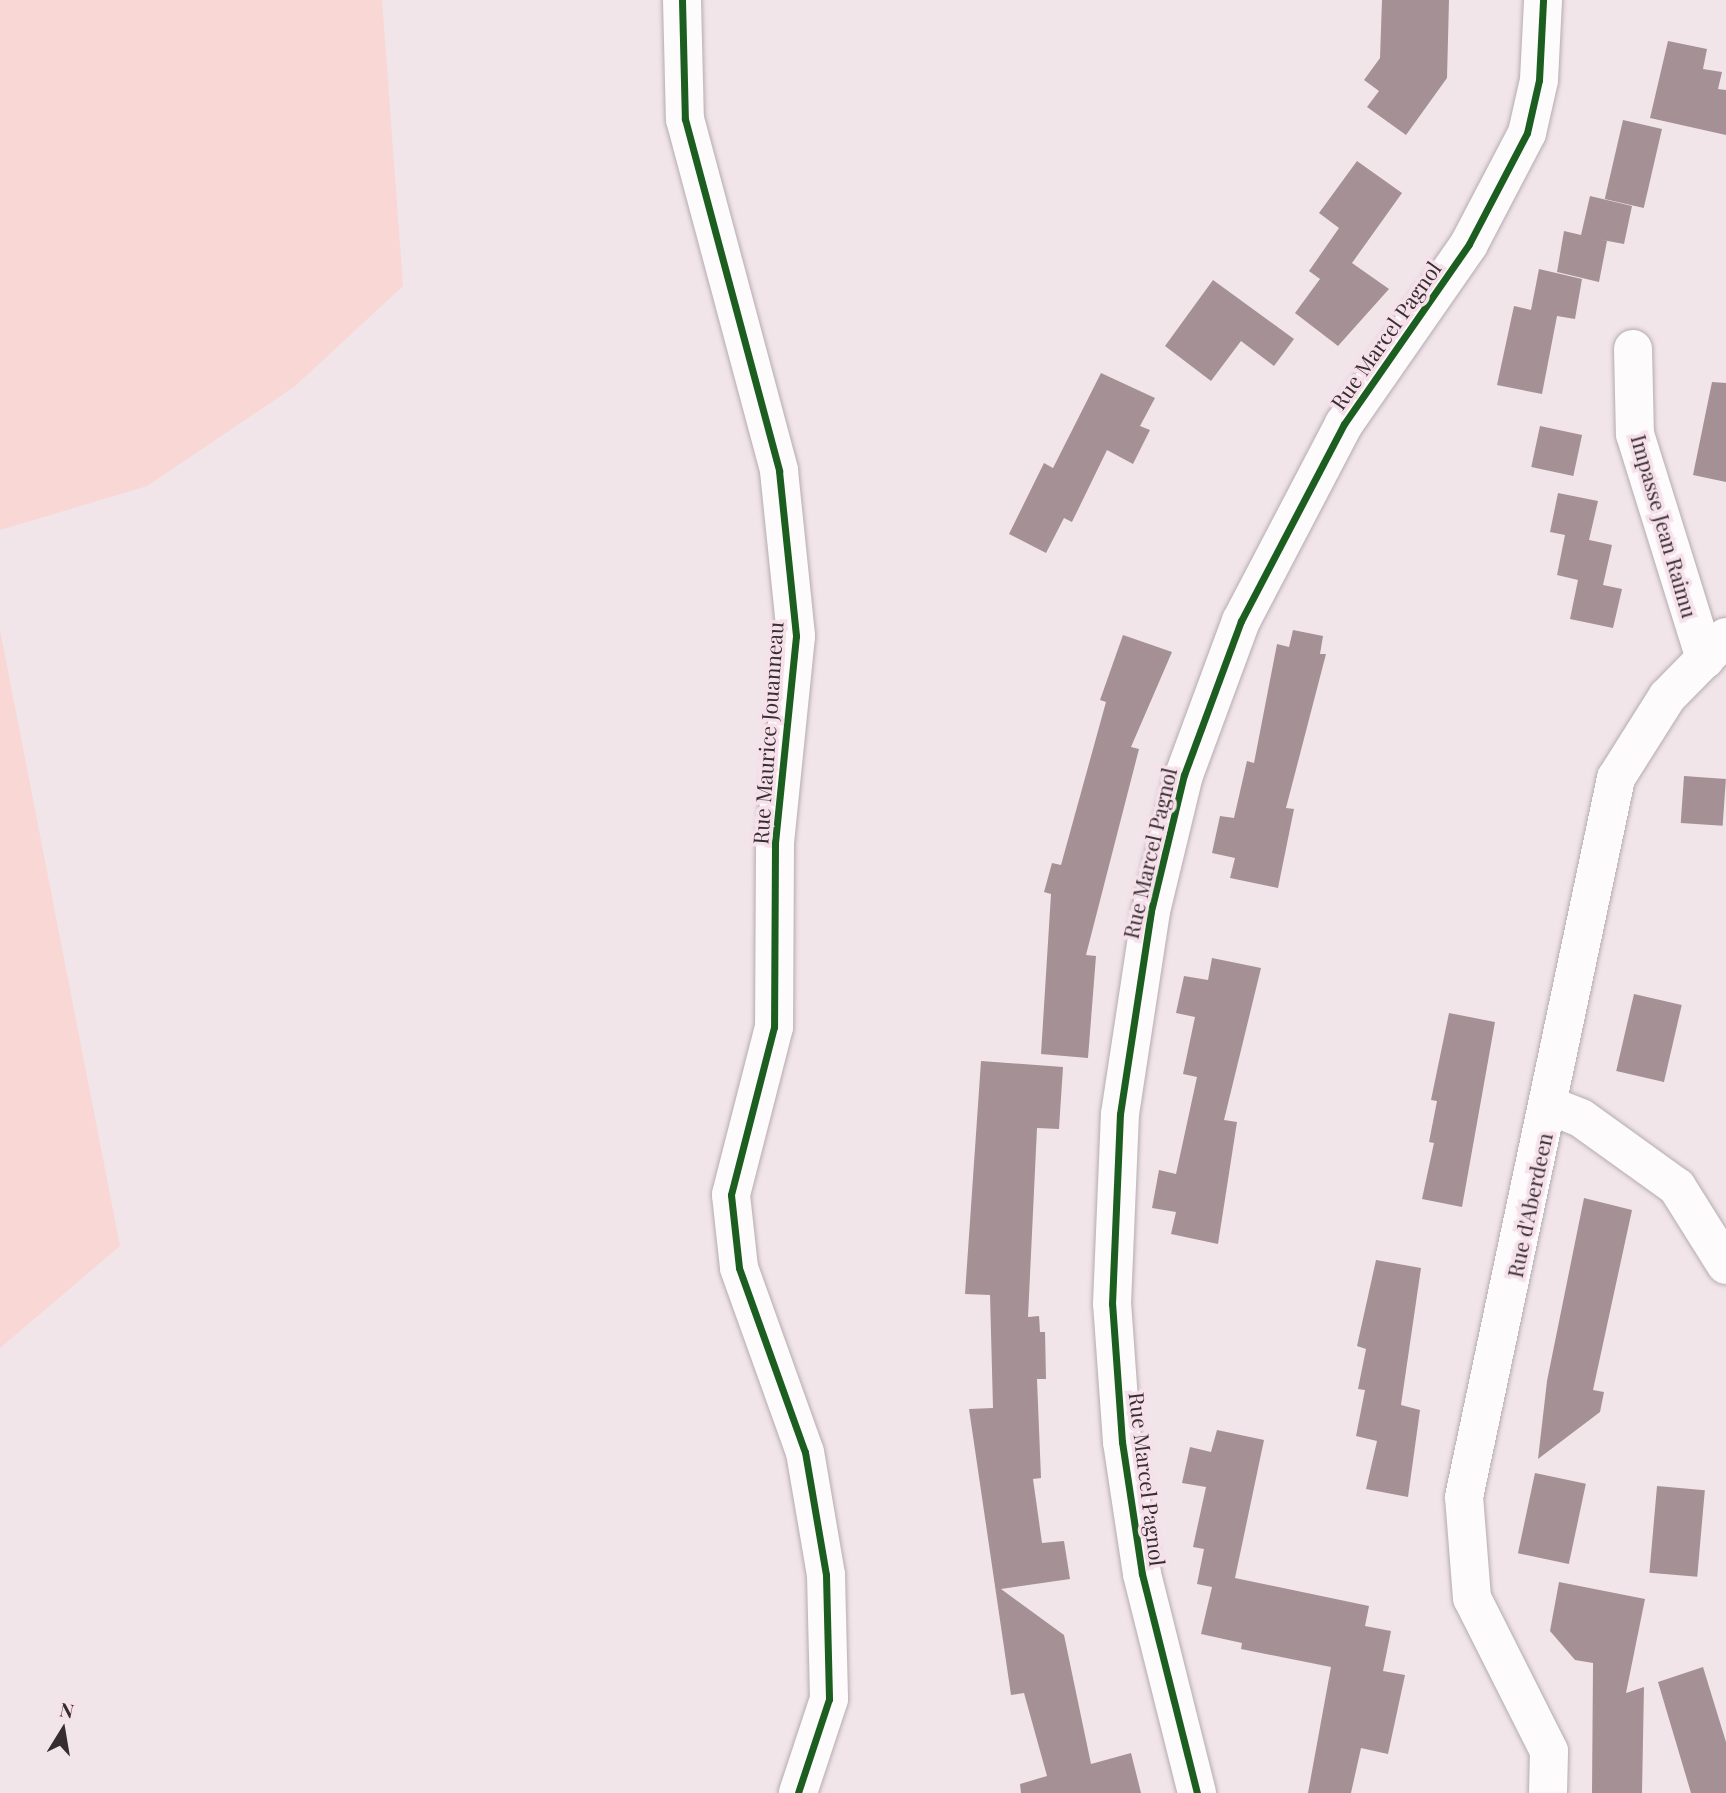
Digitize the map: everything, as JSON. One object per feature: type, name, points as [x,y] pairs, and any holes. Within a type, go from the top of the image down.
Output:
[{"type":"street","name":"Rue Maurice Jouanneau","points":[[682,0],[685,119],[779,471],[796,636],[775,844],[774,1027],[731,1195],[739,1268],[805,1452],[827,1575],[829,1699],[798,1793]]},
{"type":"street","name":"Rue Marcel Pagnol","points":[[1197,1793],[1142,1574],[1122,1442],[1112,1304],[1120,1114],[1151,911],[1184,775],[1246,609],[1344,424],[1469,244],[1527,133],[1539,80],[1544,0]]},
{"type":"street","name":"Impasse Jean Raimu","points":[[1633,349],[1635,434],[1715,648]]},
{"type":"street","name":"Rue d'Aberdeen","points":[[1548,1793],[1549,1751],[1472,1598],[1463,1552],[1464,1497],[1550,1106],[1616,778],[1667,697],[1715,648]]},
{"type":"street","points":[[1550,1106],[1581,1118],[1677,1186],[1726,1265]]},
{"type":"shaded area","points":[[0,0],[382,0],[403,286],[294,387],[147,486],[0,530]]},
{"type":"shaded area","points":[[0,630],[120,1246],[0,1348]]},
{"type":"building","points":[[1382,0],[1449,0],[1447,78],[1406,135],[1367,107],[1379,91],[1364,80],[1380,58]]},
{"type":"building","points":[[1668,41],[1707,49],[1703,69],[1722,72],[1718,89],[1726,90],[1726,135],[1650,118]]},
{"type":"building","points":[[1623,120],[1662,129],[1644,208],[1605,199]]},
{"type":"building","points":[[1357,161],[1402,193],[1352,263],[1389,289],[1338,346],[1295,313],[1320,279],[1309,271],[1339,228],[1319,213]]},
{"type":"building","points":[[1590,196],[1632,206],[1624,244],[1597,239],[1607,241],[1599,282],[1557,272],[1564,231],[1581,235]]},
{"type":"building","points":[[1539,269],[1582,279],[1575,319],[1557,316],[1542,394],[1497,385],[1514,306],[1531,310]]},
{"type":"building","points":[[1213,280],[1294,339],[1274,366],[1241,341],[1211,381],[1165,346]]},
{"type":"building","points":[[1101,373],[1155,398],[1140,426],[1150,430],[1133,464],[1107,450],[1072,522],[1064,518],[1046,553],[1009,534],[1044,463],[1053,468]]},
{"type":"building","points":[[1712,382],[1726,383],[1726,482],[1693,475]]},
{"type":"building","points":[[1540,426],[1582,435],[1573,476],[1531,467]]},
{"type":"building","points":[[1558,493],[1598,501],[1589,540],[1612,545],[1603,585],[1622,589],[1613,628],[1570,619],[1578,580],[1557,575],[1565,535],[1550,532]]},
{"type":"building","points":[[1293,630],[1323,636],[1320,654],[1326,654],[1286,808],[1294,809],[1278,888],[1230,878],[1235,858],[1212,853],[1220,816],[1234,818],[1247,761],[1254,763],[1277,644],[1289,647]]},
{"type":"building","points":[[1123,635],[1172,652],[1131,747],[1139,749],[1086,955],[1096,956],[1088,1058],[1041,1054],[1051,894],[1044,892],[1052,863],[1061,865],[1106,702],[1100,700]]},
{"type":"building","points":[[1684,776],[1726,779],[1723,826],[1681,823]]},
{"type":"building","points":[[1212,958],[1261,968],[1224,1120],[1237,1122],[1218,1244],[1171,1234],[1176,1212],[1152,1208],[1159,1170],[1176,1174],[1197,1077],[1183,1074],[1195,1017],[1176,1013],[1184,976],[1208,980]]},
{"type":"building","points":[[1634,994],[1682,1005],[1664,1082],[1616,1071]]},
{"type":"building","points":[[1449,1013],[1495,1022],[1462,1207],[1422,1199],[1434,1143],[1429,1142],[1437,1101],[1431,1100]]},
{"type":"building","points":[[981,1061],[1063,1067],[1059,1129],[1037,1128],[1028,1317],[1039,1316],[1040,1332],[1045,1332],[1046,1379],[1037,1379],[1041,1478],[1033,1479],[1042,1543],[1064,1541],[1070,1579],[1001,1589],[1064,1635],[1091,1764],[1131,1753],[1141,1793],[1021,1793],[1020,1784],[1047,1776],[1024,1693],[1011,1695],[969,1409],[993,1408],[990,1295],[965,1294]]},
{"type":"building","points":[[1584,1198],[1632,1210],[1593,1390],[1604,1392],[1600,1412],[1538,1459],[1547,1381]]},
{"type":"building","points":[[1376,1260],[1421,1268],[1401,1405],[1420,1410],[1408,1497],[1366,1489],[1377,1441],[1356,1436],[1365,1390],[1358,1389],[1366,1349],[1357,1346]]},
{"type":"building","points":[[1217,1430],[1264,1440],[1235,1578],[1369,1606],[1365,1626],[1391,1631],[1383,1671],[1405,1675],[1388,1754],[1361,1748],[1351,1793],[1308,1793],[1331,1667],[1241,1649],[1242,1643],[1201,1634],[1212,1587],[1197,1584],[1204,1549],[1193,1547],[1206,1487],[1182,1483],[1190,1447],[1211,1452]]},
{"type":"building","points":[[1535,1473],[1586,1484],[1569,1564],[1518,1553]]},
{"type":"building","points":[[1657,1486],[1705,1490],[1697,1577],[1649,1573]]},
{"type":"building","points":[[1559,1582],[1645,1599],[1626,1693],[1644,1687],[1642,1793],[1592,1793],[1593,1663],[1575,1660],[1550,1631]]},
{"type":"building","points":[[1703,1667],[1726,1742],[1726,1793],[1691,1793],[1658,1682]]},
{"type":"cycle path","points":[[682,0],[685,119],[779,471],[796,636],[775,844],[774,1027],[731,1195],[739,1268],[805,1452],[826,1575],[829,1699],[798,1793]]},
{"type":"cycle path","points":[[1197,1793],[1142,1574],[1122,1442],[1112,1304],[1120,1114],[1151,911],[1184,775],[1241,621],[1344,424],[1469,244],[1527,133],[1539,80],[1543,0]]}]
